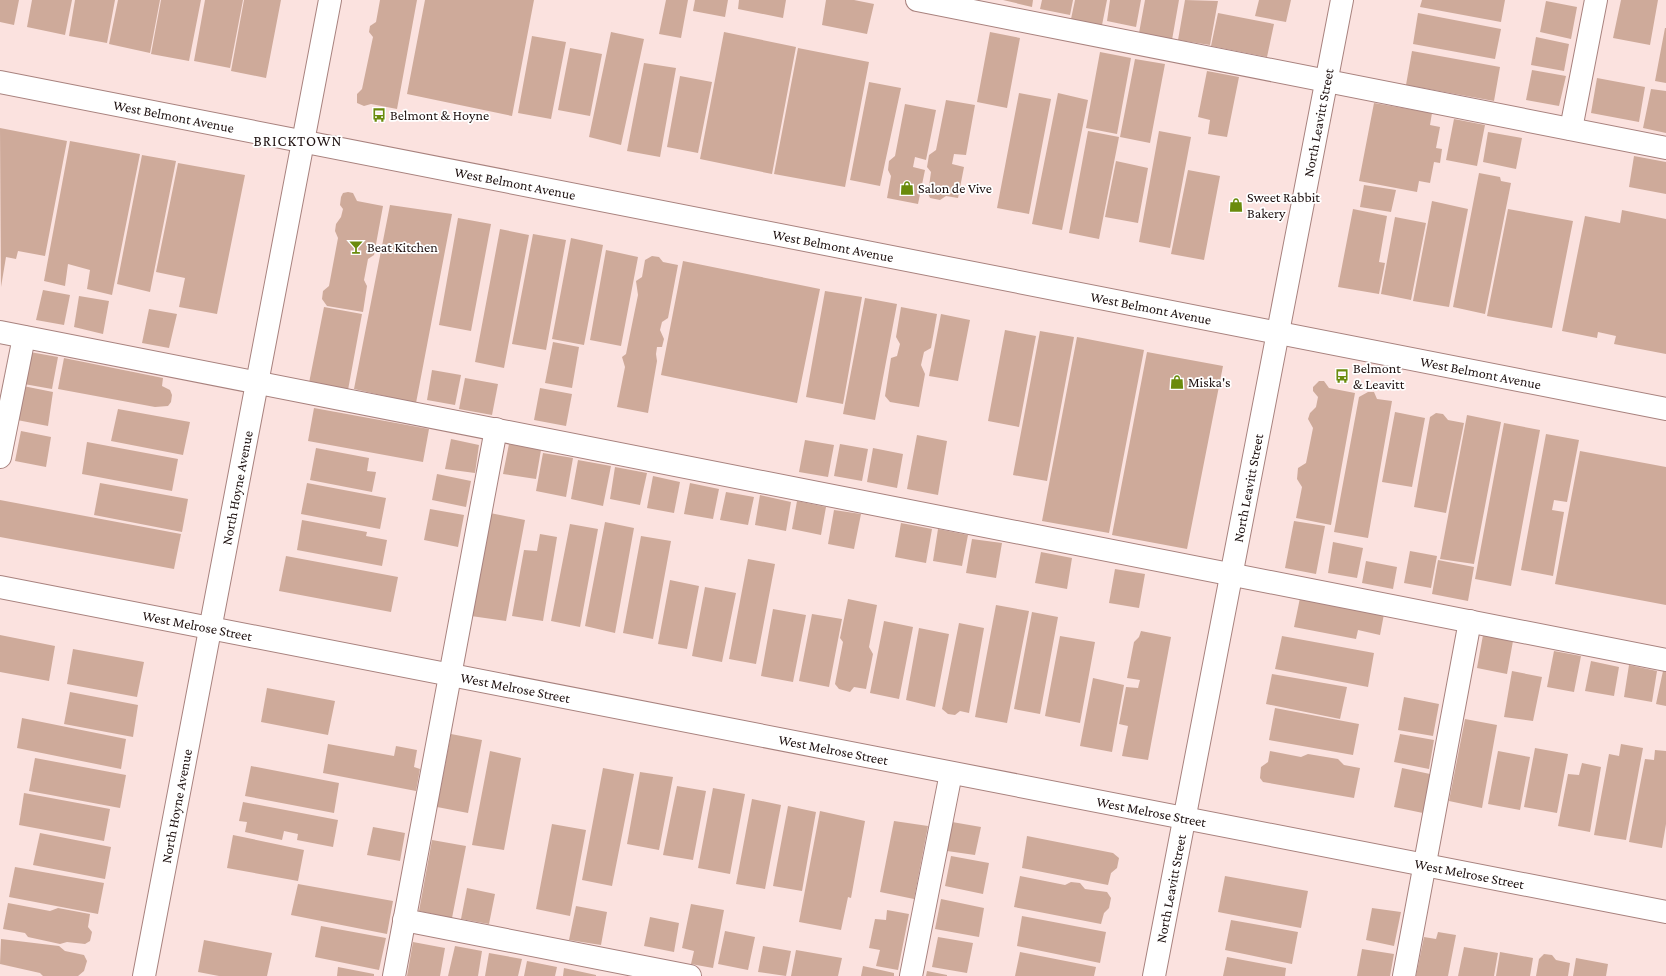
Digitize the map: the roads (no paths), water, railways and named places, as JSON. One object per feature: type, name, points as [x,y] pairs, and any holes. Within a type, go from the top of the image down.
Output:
[{"type":"street","name":"North Hoyne Avenue","points":[[144,976],[330,0]]},
{"type":"street","points":[[917,0],[1666,148]]},
{"type":"street","name":"North Leavitt Street","points":[[1154,976],[1342,0]]},
{"type":"street","points":[[1571,129],[1596,0]]},
{"type":"street","name":"West Belmont Avenue","points":[[0,82],[1666,410]]},
{"type":"street","points":[[0,332],[1231,573],[1666,660]]},
{"type":"street","points":[[0,457],[24,336]]},
{"type":"street","points":[[394,976],[496,429]]},
{"type":"street","name":"West Melrose Street","points":[[0,587],[1666,912]]},
{"type":"street","points":[[1404,976],[1470,622]]},
{"type":"street","points":[[910,976],[951,773]]},
{"type":"street","points":[[404,920],[690,976]]},
{"type":"place","name":"Belmont & Hoyne","points":[[379,115]]},
{"type":"place","name":"Salon de Vive","points":[[907,188]]},
{"type":"place","name":"Sweet Rabbit Bakery","points":[[1236,205]]},
{"type":"place","name":"Beat Kitchen","points":[[356,247]]},
{"type":"place","name":"Belmont & Leavitt","points":[[1342,376]]},
{"type":"place","name":"Miska's","points":[[1177,382]]},
{"type":"district","name":"BRICKTOWN","points":[[298,141]]}]
